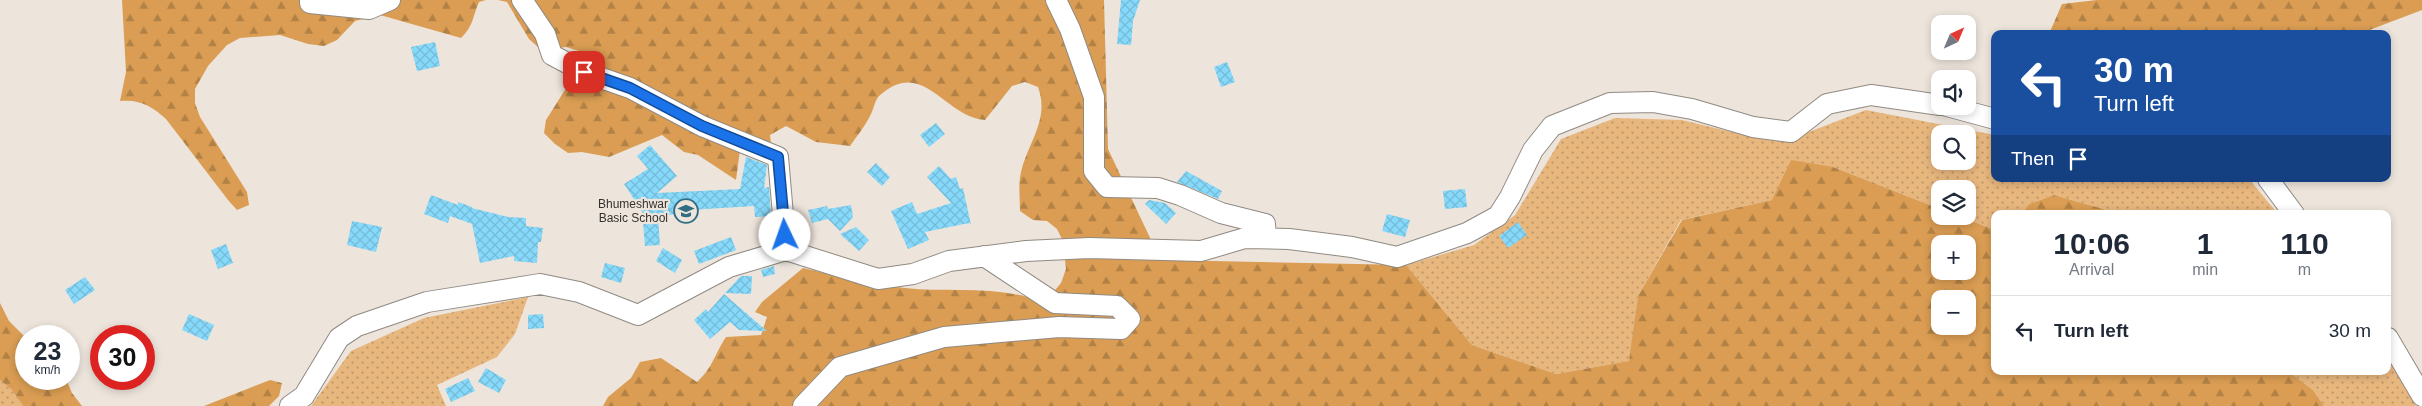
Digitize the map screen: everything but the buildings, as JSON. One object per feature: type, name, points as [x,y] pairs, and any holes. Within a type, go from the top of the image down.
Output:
[{"type":"street","points":[[310,0],[310,3],[369,9],[390,0]]},
{"type":"street","points":[[522,0],[545,34],[552,55],[584,72],[630,88],[702,126],[778,157],[786,250]]},
{"type":"street","points":[[1056,0],[1070,29],[1094,97],[1094,171],[1107,187],[1158,188],[1172,192],[1221,213],[1265,224],[1266,238]]},
{"type":"street","points":[[290,406],[304,396],[339,338],[357,326],[427,302],[540,284],[579,292],[638,316],[729,268],[786,250],[878,279],[913,274],[949,261],[984,256],[1088,248],[1201,251],[1245,238],[1289,239],[1352,247],[1397,257],[1467,233],[1498,216],[1510,197],[1533,150],[1552,126],[1610,103],[1653,102],[1692,109],[1753,127],[1791,132],[1827,104],[1871,95],[1931,104]]},
{"type":"street","points":[[1976,114],[1991,118]]},
{"type":"street","points":[[2270,182],[2291,210]]},
{"type":"street","points":[[803,406],[840,367],[944,337],[1059,327],[1121,329],[1130,320],[1117,306],[1055,303],[984,256]]},
{"type":"street","points":[[2391,343],[2422,396]]},
{"type":"shaded area","points":[[1866,110],[1943,125],[1931,125],[1931,170],[1976,170],[1976,131],[1991,134],[1991,182],[2251,182],[2275,210],[2107,210],[2054,195],[2029,204],[2025,210],[1991,210],[1991,228],[1976,223],[1976,180],[1931,180],[1931,205],[1833,167],[1772,200],[1681,220],[1638,296],[1630,361],[1556,374],[1472,345],[1406,265],[1474,245],[1515,215],[1561,139],[1615,118],[1682,120],[1760,139],[1788,140]]},
{"type":"shaded area","points":[[528,297],[515,334],[497,357],[437,385],[446,406],[311,406],[351,351],[424,318]]},
{"type":"shaded area","points":[[2391,364],[2416,406],[2324,406],[2313,390],[2293,375],[2391,375]]},
{"type":"shaded area","points":[[0,380],[12,390],[23,406],[0,406]]},
{"type":"green space","points":[[122,0],[486,0],[479,2],[471,25],[461,38],[380,15],[355,21],[337,40],[324,46],[308,44],[280,35],[240,38],[227,45],[208,66],[195,89],[195,103],[200,117],[247,192],[249,205],[237,210],[166,119],[156,110],[145,104],[133,101],[120,101],[126,72]]},
{"type":"green space","points":[[498,0],[1104,0],[1108,149],[1152,242],[1164,260],[1406,265],[1472,345],[1556,374],[1629,361],[1638,296],[1682,220],[1772,200],[1791,160],[1833,167],[1931,205],[1931,225],[1976,225],[1976,223],[1991,228],[1991,375],[2293,375],[2313,390],[2324,406],[603,406],[608,397],[631,378],[640,362],[661,358],[697,382],[703,376],[726,337],[761,335],[767,317],[755,312],[762,302],[803,268],[854,280],[905,288],[1011,293],[1044,303],[1061,283],[1066,269],[1063,241],[1057,229],[1047,221],[1033,220],[1020,211],[1019,192],[1024,161],[1040,120],[1041,99],[1038,87],[1025,82],[1012,86],[985,120],[970,116],[957,109],[921,85],[908,82],[895,85],[879,96],[869,118],[850,146],[816,142],[786,126],[770,135],[773,158],[740,150],[736,180],[698,155],[684,152],[662,135],[609,157],[582,152],[568,153],[544,133],[546,120],[580,66],[579,51],[566,47],[539,48],[529,39],[507,2]]},
{"type":"green space","points":[[2097,0],[2422,0],[2422,10],[2370,30],[2051,30],[2062,4]]},
{"type":"green space","points":[[2054,195],[2107,210],[2025,210],[2029,204]]},
{"type":"green space","points":[[0,303],[9,321],[15,327],[15,390],[71,390],[82,406],[23,406],[12,390],[0,380]]},
{"type":"green space","points":[[270,380],[282,383],[279,396],[269,406],[204,406]]},
{"type":"place","name":"Bhumeshwar Basic School","points":[[686,211]]},
{"type":"route","points":[[584,72],[630,88],[702,126],[778,157],[784,204],[785,235]]}]
